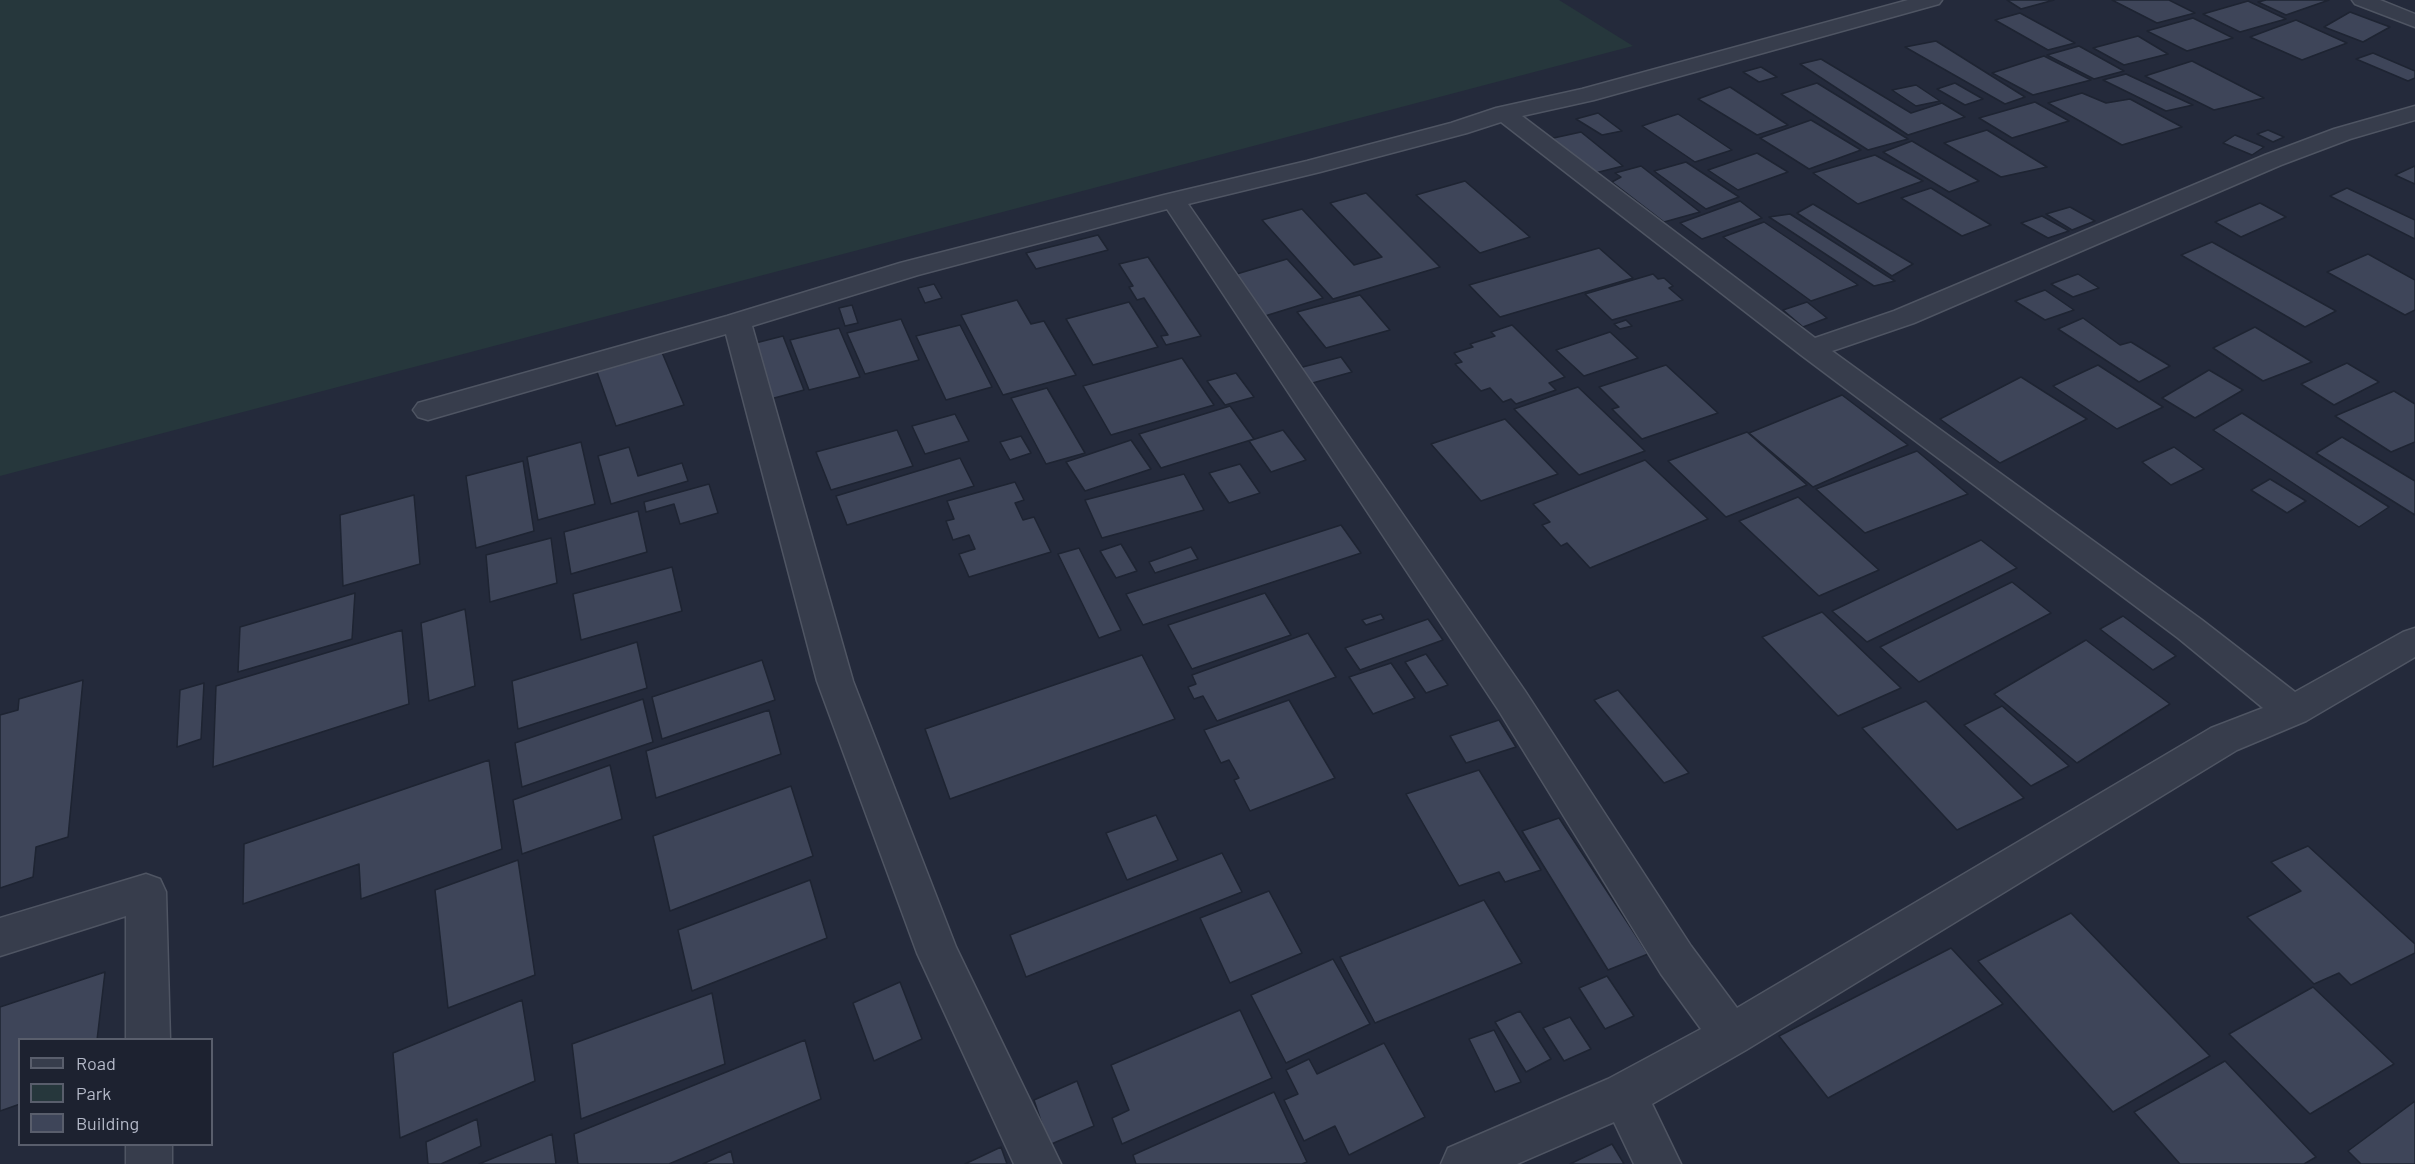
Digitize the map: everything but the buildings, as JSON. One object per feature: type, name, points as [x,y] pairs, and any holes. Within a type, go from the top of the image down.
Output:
[{"type":"street","points":[[428,410],[737,322],[909,269],[1173,200],[1312,167],[1459,128],[1504,113],[1586,95],[1932,0]]},
{"type":"street","points":[[2362,0],[2415,21]]},
{"type":"street","points":[[1504,113],[1811,349],[2107,567],[2293,711]]},
{"type":"street","points":[[1811,349],[1904,316],[2273,160],[2342,134],[2415,113]]},
{"type":"street","points":[[1173,200],[1512,701],[1676,960],[1731,1035]]},
{"type":"street","points":[[737,322],[835,681],[938,953],[1038,1164]]},
{"type":"street","points":[[1464,1164],[1624,1095],[1731,1035],[2224,739],[2293,711],[2415,641]]},
{"type":"street","points":[[0,937],[146,892],[148,1038]]},
{"type":"street","points":[[1624,1095],[1658,1164]]},
{"type":"street","points":[[148,1146],[149,1164]]},
{"type":"green space","points":[[0,0],[1559,0],[1633,46],[0,476]]}]
